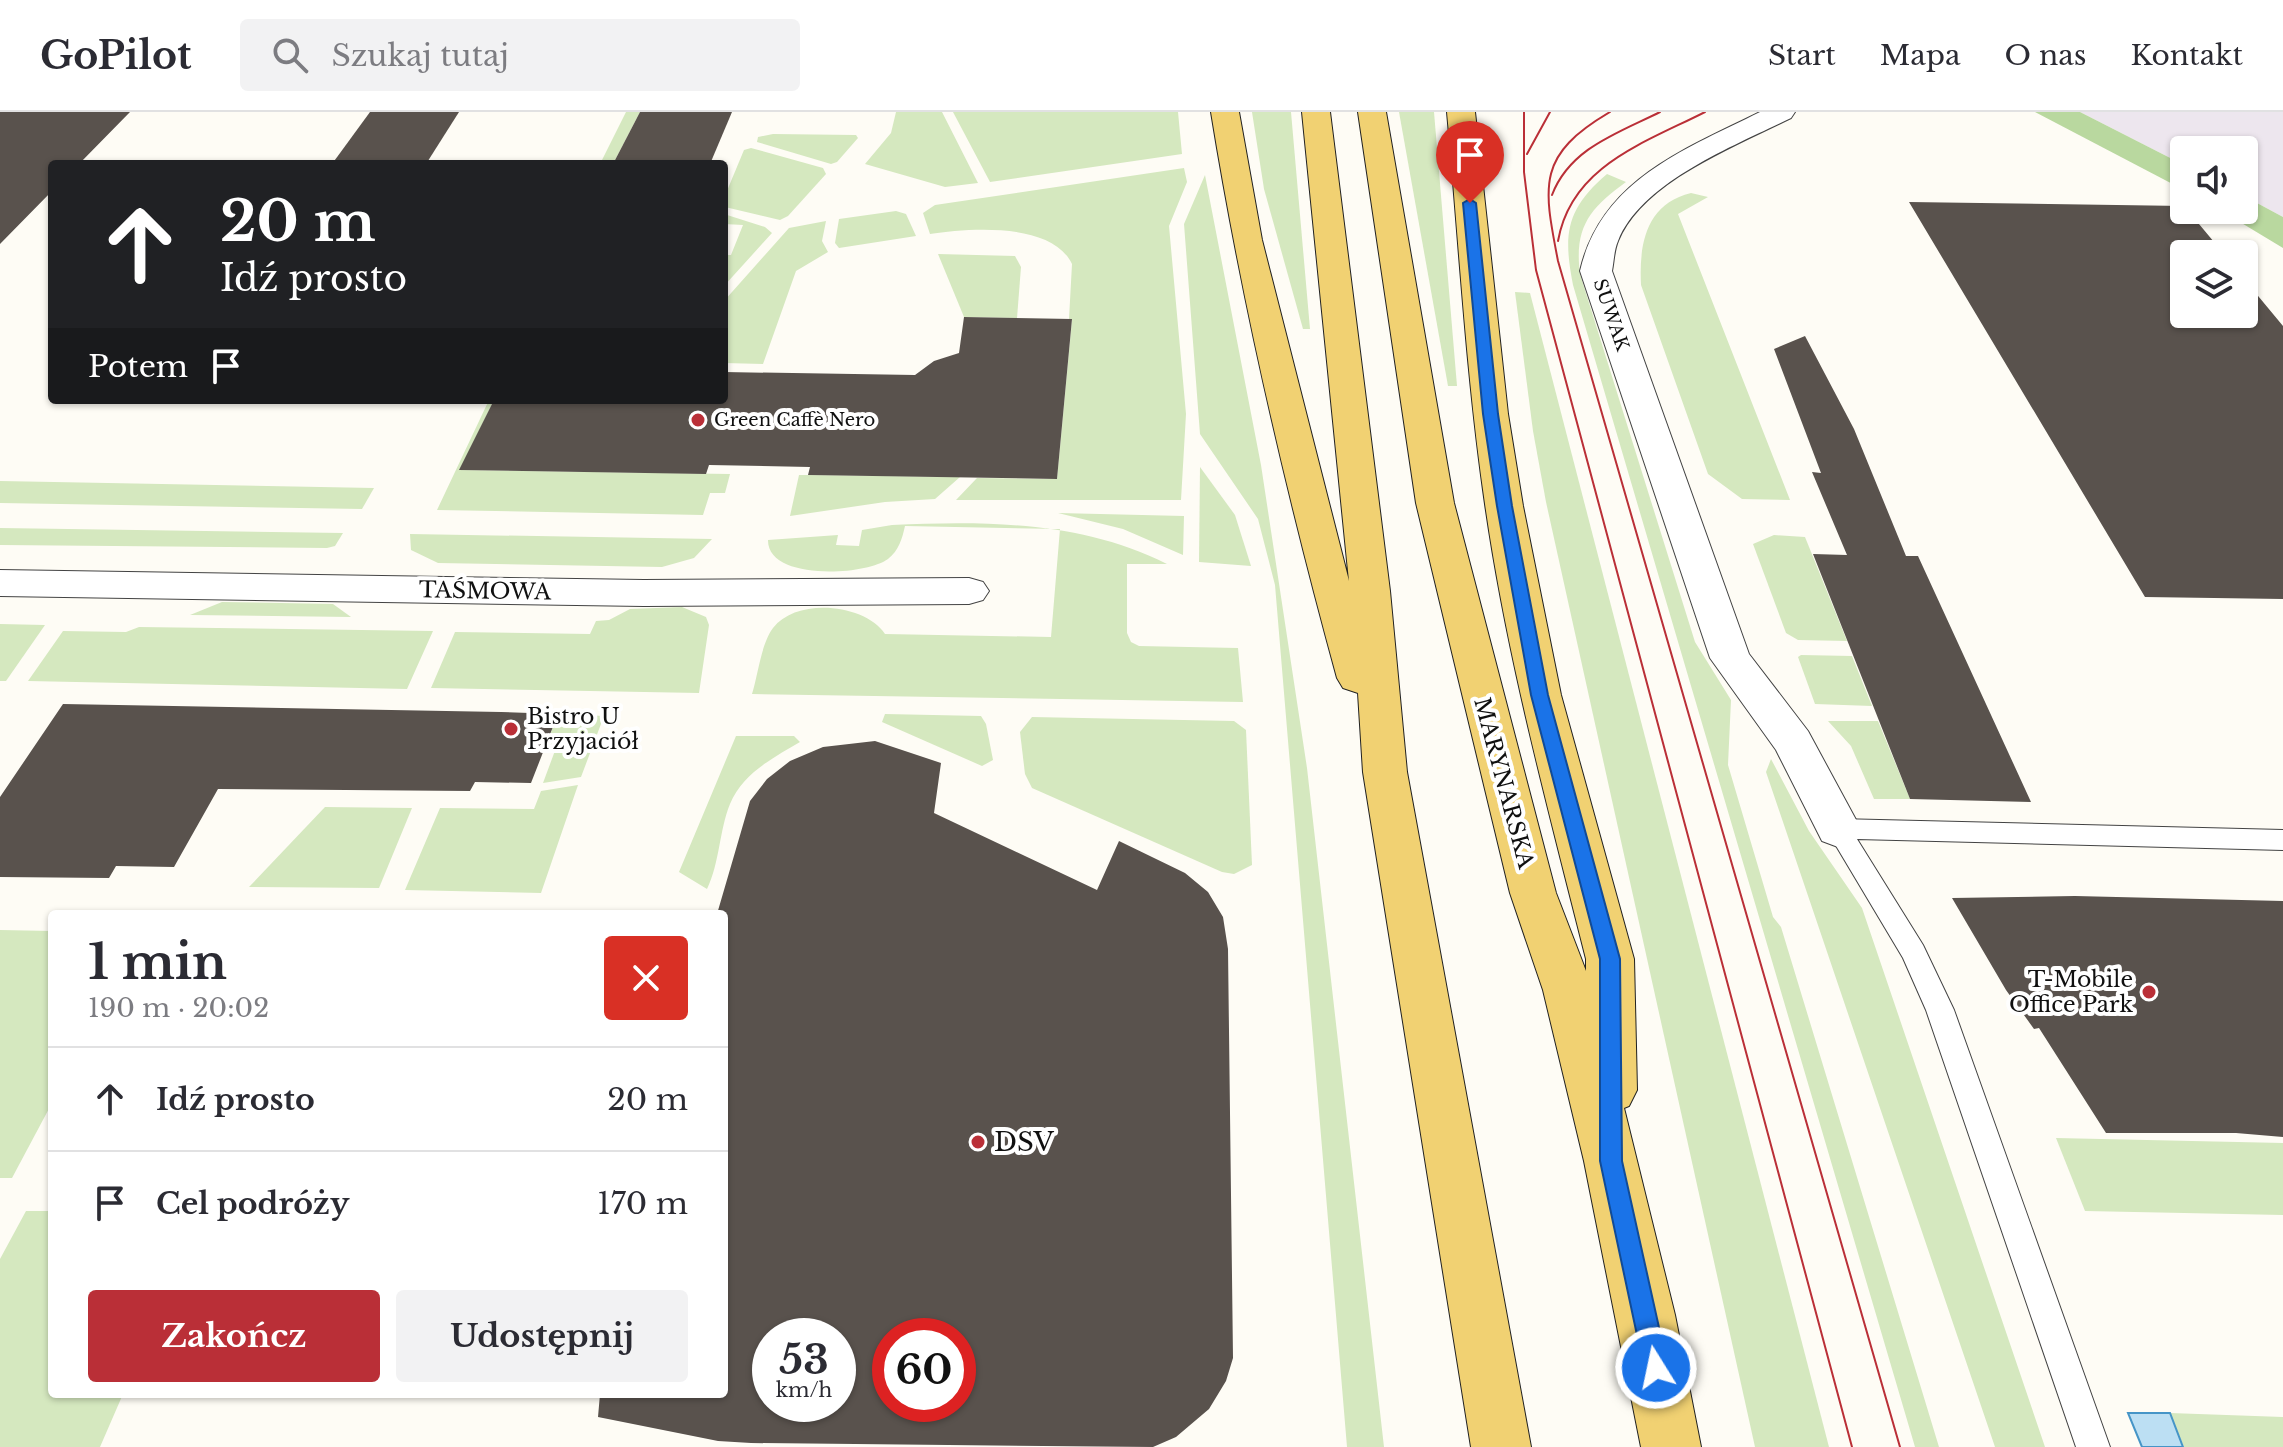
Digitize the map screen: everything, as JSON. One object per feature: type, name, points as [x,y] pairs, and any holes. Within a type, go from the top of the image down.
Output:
[{"type":"main road","points":[[1225,112],[1247,240],[1327,571],[1385,772]]},
{"type":"main road","points":[[1316,112],[1370,591],[1385,772],[1501,1447]]},
{"type":"main road","name":"MARYNARSKA","points":[[1372,112],[1419,414],[1444,545],[1533,893],[1568,990],[1646,1315],[1671,1447]]},
{"type":"main road","points":[[1461,112],[1491,414],[1504,506],[1540,695],[1610,959],[1611,1161]]},
{"type":"street","name":"SUWAK","points":[[1781,112],[1677,169],[1630,199],[1614,217],[1597,256],[1596,271],[1730,658],[1793,742],[1838,829]]},
{"type":"street","name":"TAŚMOWA","points":[[0,583],[644,593],[969,591]]},
{"type":"lane","points":[[1838,829],[2283,840]]},
{"type":"lane","points":[[1838,829],[1914,953],[1940,1010],[2093,1447]]},
{"type":"shaded area","points":[[2080,112],[2283,112],[2283,217],[2258,204],[2258,136],[2170,136],[2170,158]]},
{"type":"green space","points":[[626,112],[640,112],[615,160],[602,160]]},
{"type":"green space","points":[[896,112],[942,112],[978,183],[945,187],[865,164],[891,133]]},
{"type":"green space","points":[[953,112],[1178,112],[1182,154],[990,182]]},
{"type":"green space","points":[[1252,112],[1291,112],[1310,329],[1303,329],[1264,189]]},
{"type":"green space","points":[[1399,112],[1434,112],[1457,386],[1448,386]]},
{"type":"green space","points":[[2035,112],[2080,112],[2170,158],[2170,183]]},
{"type":"green space","points":[[773,134],[856,135],[858,138],[837,162],[831,164],[757,142],[758,137]]},
{"type":"green space","points":[[751,148],[823,168],[826,174],[788,216],[780,220],[728,208],[728,188],[744,150]]},
{"type":"green space","points":[[1184,168],[1187,182],[1169,226],[1186,414],[1181,500],[956,500],[977,478],[1057,479],[1072,320],[1069,319],[1072,264],[1062,250],[1029,234],[966,230],[930,234],[923,213],[935,205]]},
{"type":"green space","points":[[1607,174],[1626,182],[1603,201],[1587,220],[1580,243],[1580,274],[1695,642],[1731,700],[1728,765],[1773,917],[1781,927],[1939,1447],[1915,1447],[1573,285],[1568,251],[1571,224],[1583,199]]},
{"type":"green space","points":[[1205,175],[1261,465],[1307,768],[1384,1447],[1347,1447],[1275,585],[1258,519],[1200,434],[1184,224]]},
{"type":"green space","points":[[1691,193],[1708,197],[1678,214],[1790,500],[1742,499],[1708,474],[1641,285],[1642,256],[1648,228],[1664,207]]},
{"type":"green space","points":[[2258,204],[2283,217],[2283,248],[2243,224],[2258,224]]},
{"type":"green space","points":[[896,211],[906,214],[916,236],[839,248],[835,243],[839,219]]},
{"type":"green space","points":[[728,215],[765,227],[772,233],[728,282],[728,255],[731,255],[743,225],[728,224]]},
{"type":"green space","points":[[826,221],[822,241],[828,252],[796,271],[763,364],[728,363],[728,297],[789,228]]},
{"type":"green space","points":[[938,254],[1015,256],[1021,267],[1017,318],[964,317]]},
{"type":"green space","points":[[1515,292],[1530,293],[1829,1447],[1755,1447],[1546,502],[1533,431]]},
{"type":"green space","points":[[487,404],[492,404],[460,470],[730,474],[725,493],[710,493],[703,515],[437,510]]},
{"type":"green space","points":[[1200,467],[1235,515],[1251,566],[1199,562]]},
{"type":"green space","points":[[799,475],[960,477],[935,499],[885,502],[790,516]]},
{"type":"green space","points":[[0,481],[374,488],[362,509],[0,503]]},
{"type":"green space","points":[[1058,513],[1184,516],[1183,555],[1123,529]]},
{"type":"green space","points":[[963,523],[1046,529],[905,526],[900,544],[888,559],[876,565],[840,571],[799,569],[783,563],[772,553],[768,540],[838,535],[836,545],[859,546],[862,530],[892,525]]},
{"type":"green space","points":[[0,528],[343,533],[335,546],[327,548],[0,545]]},
{"type":"green space","points":[[1060,531],[1101,539],[1167,564],[1127,564],[1127,633],[1131,642],[1139,646],[1238,648],[1243,702],[752,694],[763,651],[773,628],[784,618],[814,608],[830,608],[862,616],[885,634],[1051,637]]},
{"type":"green space","points":[[410,534],[712,539],[694,558],[662,567],[438,563],[411,550]]},
{"type":"green space","points":[[1774,535],[1805,537],[1847,641],[1798,640],[1786,633],[1753,544]]},
{"type":"green space","points":[[222,602],[333,604],[351,617],[190,615]]},
{"type":"green space","points":[[682,607],[706,617],[709,625],[699,693],[431,688],[455,632],[590,634],[596,621],[609,620],[630,609]]},
{"type":"green space","points":[[0,624],[45,625],[6,681],[0,681]]},
{"type":"green space","points":[[139,627],[433,631],[407,689],[28,681],[63,631],[126,632]]},
{"type":"green space","points":[[1852,656],[1872,706],[1815,704],[1798,657]]},
{"type":"green space","points":[[558,714],[604,716],[581,777],[543,783],[556,748],[545,748]]},
{"type":"green space","points":[[885,714],[981,716],[986,724],[993,760],[982,766],[882,722]]},
{"type":"green space","points":[[1032,717],[1234,721],[1246,730],[1252,865],[1234,874],[1222,872],[1032,788],[1025,774],[1020,732]]},
{"type":"green space","points":[[1828,721],[1878,721],[1910,799],[1874,799],[1851,746]]},
{"type":"green space","points":[[736,736],[794,736],[800,742],[760,767],[736,793],[726,814],[715,868],[707,889],[679,872]]},
{"type":"green space","points":[[1771,759],[1809,831],[1862,908],[2045,1447],[1995,1447],[1766,772]]},
{"type":"green space","points":[[578,785],[541,893],[405,890],[440,808],[534,809],[541,791]]},
{"type":"green space","points":[[325,807],[412,808],[379,888],[249,887]]},
{"type":"green space","points":[[0,930],[48,931],[48,1110],[12,1178],[0,1178]]},
{"type":"green space","points":[[2056,1138],[2283,1143],[2283,1215],[2085,1211]]},
{"type":"green space","points":[[26,1211],[48,1211],[48,1398],[121,1398],[100,1447],[0,1447],[0,1259]]},
{"type":"green space","points":[[2170,1413],[2283,1417],[2283,1447],[2184,1447]]},
{"type":"water","points":[[2128,1413],[2170,1413],[2183,1447],[2142,1447]]},
{"type":"building","points":[[0,112],[130,112],[83,160],[48,160],[48,195],[0,244]]},
{"type":"building","points":[[370,112],[459,112],[429,160],[335,160]]},
{"type":"building","points":[[640,112],[732,112],[712,160],[615,160]]},
{"type":"building","points":[[1909,202],[2170,206],[2170,224],[2199,224],[2212,240],[2170,240],[2170,328],[2258,328],[2258,296],[2283,326],[2283,599],[2145,597]]},
{"type":"building","points":[[964,317],[1072,319],[1057,479],[808,475],[810,467],[709,465],[706,474],[459,470],[492,404],[728,404],[728,372],[915,375],[934,361],[959,353]]},
{"type":"building","points":[[1805,336],[1854,429],[1906,556],[1918,556],[2031,802],[1910,799],[1813,554],[1847,555],[1812,472],[1821,473],[1774,349]]},
{"type":"building","points":[[63,704],[558,714],[531,783],[475,782],[470,791],[218,789],[174,867],[116,866],[109,878],[0,877],[0,797]]},
{"type":"building","name":"DSV","points":[[875,741],[941,763],[934,813],[1097,890],[1119,841],[1185,873],[1208,892],[1223,917],[1228,949],[1233,1358],[1226,1381],[1209,1409],[1176,1437],[1153,1447],[751,1443],[718,1441],[598,1417],[600,1398],[728,1398],[728,910],[718,910],[750,801],[767,779],[790,761],[823,747]]},
{"type":"building","name":"T-Mobile Office Park","points":[[2075,896],[2283,901],[2283,1137],[2236,1133],[2106,1133],[2039,1028],[2034,1029],[2006,990],[1952,898]]},
{"type":"tram line","points":[[1524,112],[1524,172],[1536,270],[1852,1447]]},
{"type":"tram line","points":[[1527,154],[1550,112]]},
{"type":"tram line","points":[[1610,112],[1569,143],[1551,174],[1550,211],[1558,261],[1900,1447]]},
{"type":"tram line","points":[[1552,195],[1560,179],[1583,154],[1612,135],[1660,112]]},
{"type":"tram line","points":[[1558,241],[1566,215],[1594,175],[1635,147],[1705,112]]},
{"type":"place","name":"Green Caffè Nero","points":[[698,420]]},
{"type":"place","name":"Bistro U Przyjaciół","points":[[511,729]]},
{"type":"place","name":"T-Mobile Office Park","points":[[2149,992]]},
{"type":"place","name":"DSV","points":[[978,1142]]},
{"type":"route","points":[[1470,203],[1491,414],[1504,506],[1540,695],[1610,959],[1611,1161],[1656,1368]]}]
